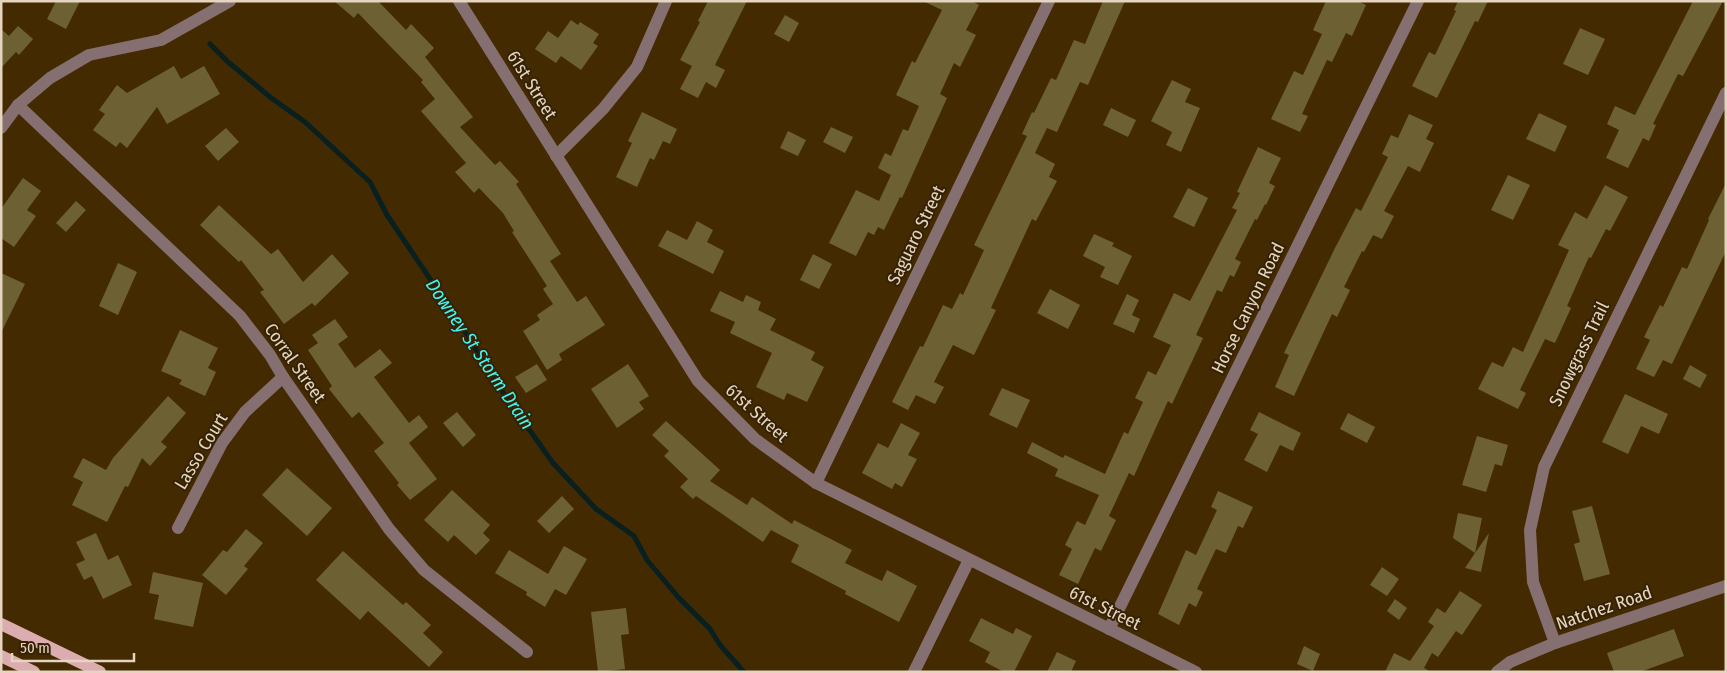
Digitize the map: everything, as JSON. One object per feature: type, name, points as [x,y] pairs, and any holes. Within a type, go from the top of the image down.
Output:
[{"type":"main road","points":[[1,624],[100,672]]},
{"type":"main road","points":[[1,656],[34,672]]},
{"type":"street","points":[[1,128],[18,105],[50,78],[89,55],[161,40],[230,1]]},
{"type":"street","name":"61st Street","points":[[458,1],[698,381],[755,439],[816,483],[1196,672]]},
{"type":"street","points":[[556,156],[603,109],[637,67],[666,1]]},
{"type":"street","name":"Saguaro Street","points":[[816,483],[1049,1]]},
{"type":"street","name":"Horse Canyon Road","points":[[1109,630],[1418,1]]},
{"type":"street","name":"Snowgrass Trail","points":[[1555,643],[1533,582],[1530,530],[1544,467],[1726,93]]},
{"type":"street","name":"Corral Street","points":[[18,105],[240,316],[270,355],[283,377],[389,530],[424,570],[527,652]]},
{"type":"street","name":"Lasso Court","points":[[178,528],[222,443],[245,412],[283,377]]},
{"type":"street","points":[[914,672],[968,560]]},
{"type":"street","name":"Natchez Road","points":[[1498,672],[1510,662],[1555,643],[1726,586]]},
{"type":"building","points":[[56,1],[80,1],[66,29],[47,19]]},
{"type":"building","points":[[334,1],[378,1],[406,30],[411,24],[434,48],[425,57],[473,117],[460,127],[495,165],[500,161],[519,182],[516,184],[561,254],[550,261],[577,302],[586,296],[605,325],[559,354],[562,360],[547,370],[523,331],[540,320],[537,315],[553,304],[543,289],[547,286],[512,232],[514,231],[503,213],[479,188],[474,193],[455,172],[466,163],[421,111],[435,99],[421,82],[423,80],[358,13],[354,18]]},
{"type":"building","points":[[708,1],[747,1],[715,65],[725,70],[716,88],[706,82],[698,98],[680,89],[692,66],[680,60],[700,22],[698,21]]},
{"type":"building","points":[[923,1],[972,1],[979,5],[966,30],[976,35],[960,67],[954,63],[940,94],[947,98],[902,198],[900,197],[884,230],[878,227],[874,235],[868,232],[856,256],[829,243],[856,190],[879,201],[891,175],[878,168],[885,153],[891,156],[903,129],[908,131],[919,106],[896,95],[912,61],[915,63],[942,10]]},
{"type":"building","points":[[1103,1],[1125,1],[1088,85],[1080,82],[1057,132],[1047,128],[1035,153],[1055,164],[1049,177],[1057,181],[1036,221],[1032,219],[991,308],[996,310],[974,355],[953,345],[934,382],[944,387],[935,404],[916,395],[908,410],[892,402],[920,346],[923,347],[943,305],[952,309],[960,293],[963,295],[984,250],[974,245],[1027,136],[1022,134],[1032,112],[1034,113],[1051,78],[1056,80],[1074,40],[1085,44]]},
{"type":"building","points":[[1326,1],[1358,1],[1366,5],[1352,36],[1346,33],[1332,62],[1327,60],[1302,114],[1308,116],[1300,132],[1271,119],[1294,71],[1303,75],[1322,34],[1313,30]]},
{"type":"building","points":[[1458,1],[1488,1],[1478,22],[1475,21],[1437,98],[1412,86],[1429,52],[1435,55],[1456,11],[1454,10]]},
{"type":"building","points":[[1693,1],[1723,1],[1683,76],[1678,74],[1653,124],[1656,125],[1649,141],[1643,138],[1628,168],[1606,158],[1619,130],[1607,124],[1615,106],[1635,115]]},
{"type":"building","points":[[785,15],[799,23],[789,42],[774,34]]},
{"type":"building","points":[[571,20],[578,25],[580,22],[599,34],[593,43],[598,46],[581,70],[561,56],[556,63],[535,49],[548,31],[558,38]]},
{"type":"building","points":[[18,26],[33,39],[19,55],[16,52],[1,68],[1,29],[9,36]]},
{"type":"building","points":[[1580,28],[1605,39],[1588,75],[1563,64]]},
{"type":"building","points":[[174,66],[181,79],[204,66],[220,94],[167,124],[157,107],[127,148],[120,142],[116,147],[93,130],[105,114],[99,110],[117,85],[127,93]]},
{"type":"building","points":[[1172,80],[1191,89],[1185,102],[1200,108],[1181,152],[1166,145],[1172,132],[1151,121]]},
{"type":"building","points":[[1111,108],[1136,120],[1128,137],[1103,125]]},
{"type":"building","points":[[642,112],[677,129],[670,144],[663,141],[654,160],[650,158],[637,187],[616,177],[632,143],[628,141]]},
{"type":"building","points":[[1539,113],[1567,126],[1555,152],[1526,139]]},
{"type":"building","points":[[1409,114],[1433,125],[1426,139],[1434,143],[1420,172],[1408,166],[1384,211],[1394,216],[1382,239],[1373,235],[1364,252],[1362,251],[1344,287],[1350,290],[1337,317],[1332,314],[1294,396],[1275,387],[1289,355],[1284,353],[1356,208],[1361,211],[1388,157],[1382,154],[1391,135],[1398,138]]},
{"type":"building","points":[[831,127],[853,137],[845,153],[823,142]]},
{"type":"building","points":[[226,128],[239,142],[218,161],[205,146]]},
{"type":"building","points":[[788,131],[806,140],[798,156],[780,148]]},
{"type":"building","points":[[1258,147],[1281,158],[1269,183],[1275,186],[1257,220],[1255,219],[1235,259],[1241,262],[1234,277],[1230,275],[1222,292],[1217,290],[1196,335],[1203,338],[1172,404],[1168,401],[1134,476],[1129,473],[1109,516],[1116,520],[1101,551],[1095,548],[1078,584],[1059,575],[1072,549],[1065,545],[1077,521],[1085,525],[1099,495],[1055,476],[1058,469],[1027,453],[1032,442],[1063,458],[1065,455],[1105,474],[1124,432],[1128,434],[1143,402],[1135,398],[1148,371],[1156,375],[1171,345],[1153,337],[1174,293],[1190,301],[1237,210],[1232,208],[1240,193],[1237,192]]},
{"type":"building","points":[[1508,175],[1530,185],[1513,220],[1491,210]]},
{"type":"building","points":[[23,178],[41,191],[27,210],[36,216],[14,247],[1,238],[1,209]]},
{"type":"building","points":[[1726,183],[1726,251],[1672,364],[1663,360],[1654,377],[1636,369],[1650,340],[1644,337],[1660,305],[1663,307],[1682,267],[1687,269],[1708,219]]},
{"type":"building","points":[[1605,185],[1628,197],[1610,231],[1606,229],[1591,258],[1589,257],[1567,306],[1571,308],[1555,343],[1545,339],[1520,390],[1526,393],[1518,409],[1478,389],[1492,362],[1503,367],[1513,347],[1523,352],[1569,250],[1558,245],[1575,212],[1587,219]]},
{"type":"building","points":[[1188,188],[1208,198],[1194,227],[1173,217]]},
{"type":"building","points":[[76,201],[86,210],[66,232],[56,223]]},
{"type":"building","points":[[219,205],[271,254],[278,249],[303,282],[332,254],[349,273],[315,306],[312,303],[284,324],[260,292],[264,290],[241,260],[239,262],[200,225]]},
{"type":"building","points":[[697,221],[713,230],[707,242],[724,251],[713,274],[658,246],[667,230],[687,240]]},
{"type":"building","points":[[1094,234],[1114,243],[1112,246],[1132,256],[1118,285],[1100,277],[1105,267],[1083,256]]},
{"type":"building","points":[[813,254],[832,264],[819,289],[800,280]]},
{"type":"building","points":[[118,263],[137,272],[118,315],[99,306]]},
{"type":"building","points":[[1,273],[25,284],[1,333]]},
{"type":"building","points":[[1050,289],[1080,305],[1068,329],[1037,313]]},
{"type":"building","points":[[720,291],[743,302],[746,295],[761,302],[758,310],[776,319],[770,330],[815,352],[811,360],[824,367],[807,402],[787,393],[784,400],[756,387],[772,353],[730,333],[735,322],[710,311]]},
{"type":"building","points":[[1127,294],[1139,300],[1132,315],[1140,319],[1134,333],[1113,324]]},
{"type":"building","points":[[335,319],[348,337],[338,344],[355,368],[380,349],[392,363],[374,377],[409,423],[419,415],[428,427],[409,443],[437,479],[410,500],[397,485],[399,483],[374,451],[384,443],[359,412],[352,418],[329,389],[332,386],[308,350],[318,343],[312,335]]},
{"type":"building","points":[[180,330],[218,348],[208,368],[216,372],[205,396],[179,384],[182,380],[161,371]]},
{"type":"building","points":[[537,364],[547,380],[526,393],[515,377]]},
{"type":"building","points":[[628,364],[649,396],[639,402],[644,409],[617,428],[591,389]]},
{"type":"building","points":[[1690,365],[1707,375],[1700,388],[1683,379]]},
{"type":"building","points":[[1002,388],[1030,400],[1017,428],[989,415]]},
{"type":"building","points":[[1625,394],[1668,414],[1659,434],[1641,426],[1628,454],[1602,442]]},
{"type":"building","points":[[168,396],[186,413],[161,442],[167,447],[150,466],[142,458],[128,487],[125,486],[107,522],[72,505],[83,482],[73,477],[83,458],[106,470],[113,458]]},
{"type":"building","points":[[457,412],[476,435],[463,447],[443,423]]},
{"type":"building","points":[[1259,412],[1301,433],[1293,451],[1280,445],[1267,472],[1244,460],[1258,434],[1250,430]]},
{"type":"building","points":[[1348,413],[1375,427],[1367,443],[1340,429]]},
{"type":"building","points":[[666,421],[720,470],[710,481],[747,505],[752,497],[792,524],[794,520],[852,550],[845,563],[882,581],[887,570],[917,586],[899,622],[845,594],[846,591],[791,562],[799,545],[771,530],[763,542],[696,496],[693,499],[680,487],[688,479],[664,456],[669,451],[652,435]]},
{"type":"building","points":[[901,423],[920,433],[908,455],[917,459],[902,487],[895,483],[892,489],[862,473],[878,443],[888,448]]},
{"type":"building","points":[[1477,436],[1508,445],[1502,466],[1495,464],[1486,492],[1462,485]]},
{"type":"building","points":[[287,468],[332,508],[307,536],[262,495]]},
{"type":"building","points":[[452,490],[490,525],[483,533],[490,540],[476,555],[454,535],[448,542],[424,520]]},
{"type":"building","points":[[1218,491],[1253,507],[1243,528],[1238,526],[1226,553],[1216,549],[1197,589],[1203,592],[1196,607],[1189,603],[1179,625],[1158,614],[1186,550],[1196,555],[1217,510],[1211,507]]},
{"type":"building","points":[[562,496],[574,509],[549,533],[537,521]]},
{"type":"building","points":[[1592,506],[1610,574],[1584,581],[1574,544],[1580,542],[1572,511]]},
{"type":"building","points":[[1458,513],[1482,518],[1475,553],[1453,538]]},
{"type":"building","points":[[246,529],[263,543],[244,566],[248,569],[226,595],[202,575],[223,550],[227,552]]},
{"type":"building","points":[[96,533],[108,560],[118,555],[132,585],[103,599],[92,576],[84,580],[76,564],[85,560],[76,542]]},
{"type":"building","points":[[1489,533],[1481,572],[1465,568]]},
{"type":"building","points":[[564,546],[587,559],[566,595],[555,589],[545,607],[526,595],[527,592],[495,573],[509,550],[548,574]]},
{"type":"building","points":[[343,551],[403,605],[406,602],[431,625],[423,633],[443,652],[429,667],[368,611],[360,620],[316,580]]},
{"type":"building","points":[[1382,567],[1399,579],[1387,596],[1370,585]]},
{"type":"building","points":[[153,572],[203,583],[193,627],[154,619],[159,595],[149,593]]},
{"type":"building","points":[[1460,591],[1482,605],[1462,635],[1456,631],[1438,657],[1432,653],[1424,668],[1431,672],[1385,672],[1394,653],[1410,661],[1434,626],[1428,622],[1437,608],[1445,613]]},
{"type":"building","points":[[1395,599],[1407,608],[1399,620],[1387,611]]},
{"type":"building","points":[[626,608],[629,634],[621,635],[625,669],[598,672],[591,612]]},
{"type":"building","points":[[981,618],[1013,634],[1016,628],[1032,636],[1014,672],[1004,672],[985,662],[990,652],[969,641]]},
{"type":"building","points":[[1674,629],[1684,656],[1640,672],[1614,672],[1607,653]]},
{"type":"building","points":[[1304,646],[1320,654],[1313,671],[1297,664]]},
{"type":"building","points":[[1057,652],[1076,661],[1071,672],[1047,672]]},
{"type":"waterway","name":"Downey St Storm Drain","points":[[210,44],[270,97],[305,122],[370,182],[387,215],[455,316],[504,394],[553,463],[596,509],[634,536],[647,560],[679,598],[710,629],[720,645],[744,672]]}]
